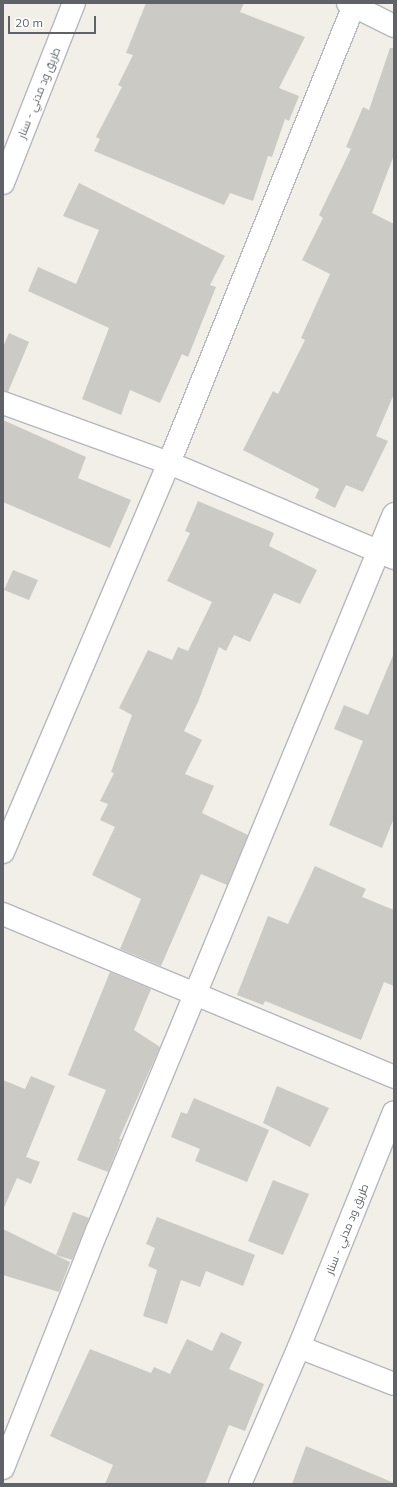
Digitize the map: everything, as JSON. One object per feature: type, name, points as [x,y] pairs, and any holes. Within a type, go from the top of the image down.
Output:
[{"type":"street","name":"طريق ود مدني - سنار","points":[[3,183],[74,3]]},
{"type":"street","points":[[3,852],[169,463],[351,5],[394,26]]},
{"type":"street","points":[[3,402],[169,463],[386,555]]},
{"type":"street","points":[[3,1468],[195,995],[386,555],[394,514]]},
{"type":"street","points":[[3,914],[394,1077]]},
{"type":"street","name":"طريق ود مدني - سنار","points":[[240,1484],[299,1347],[394,1112]]},
{"type":"street","points":[[299,1347],[394,1384]]},
{"type":"building","points":[[146,3],[244,3],[240,12],[305,37],[279,88],[299,96],[289,121],[285,119],[272,157],[268,156],[253,201],[230,193],[224,205],[94,151],[100,139],[96,137],[122,87],[118,85],[133,55],[126,53]]},
{"type":"building","points":[[390,48],[394,48],[394,155],[372,213],[394,224],[394,394],[376,436],[388,441],[363,492],[346,485],[335,508],[315,498],[319,489],[243,450],[273,391],[278,394],[305,340],[301,338],[330,274],[302,260],[323,218],[319,215],[351,149],[346,147],[363,107],[369,110]]},
{"type":"building","points":[[79,183],[225,256],[210,285],[216,287],[188,357],[182,354],[160,403],[130,390],[121,415],[82,399],[109,328],[28,291],[38,267],[76,284],[99,230],[63,216]]},
{"type":"building","points":[[9,333],[29,342],[8,392],[3,391],[3,347]]},
{"type":"building","points":[[3,420],[86,457],[78,478],[131,500],[110,548],[3,502]]},
{"type":"building","points":[[198,501],[274,533],[269,546],[317,570],[300,604],[274,593],[250,642],[234,635],[226,651],[219,647],[198,702],[184,731],[202,740],[185,774],[214,786],[202,813],[248,835],[227,885],[201,874],[161,966],[120,949],[141,899],[92,875],[115,827],[100,820],[108,804],[100,801],[114,773],[111,772],[132,715],[119,708],[148,650],[172,660],[178,647],[188,651],[212,602],[167,581],[190,533],[185,531]]},
{"type":"building","points":[[13,570],[38,580],[29,600],[4,590]]},
{"type":"building","points":[[394,653],[394,818],[382,848],[329,825],[363,741],[334,729],[344,705],[368,715]]},
{"type":"building","points":[[315,866],[366,889],[362,897],[394,910],[394,986],[384,982],[361,1040],[265,1001],[263,1005],[237,995],[268,916],[288,924]]},
{"type":"building","points":[[110,972],[151,989],[134,1030],[160,1047],[119,1139],[121,1139],[108,1172],[77,1160],[106,1090],[68,1075]]},
{"type":"building","points":[[31,1076],[55,1086],[26,1157],[40,1162],[31,1184],[17,1178],[3,1210],[3,1080],[25,1089]]},
{"type":"building","points":[[277,1086],[329,1108],[310,1147],[263,1123]]},
{"type":"building","points":[[194,1098],[269,1130],[247,1182],[195,1161],[200,1149],[171,1137],[181,1112],[187,1114]]},
{"type":"building","points":[[273,1180],[309,1194],[283,1255],[248,1241]]},
{"type":"building","points":[[73,1212],[89,1218],[72,1260],[56,1255]]},
{"type":"building","points":[[157,1217],[255,1255],[243,1286],[206,1271],[200,1287],[181,1280],[167,1324],[143,1316],[157,1270],[148,1266],[155,1248],[146,1244]]},
{"type":"building","points":[[3,1229],[70,1262],[59,1292],[3,1275]]},
{"type":"building","points":[[221,1332],[242,1342],[229,1369],[264,1384],[245,1431],[229,1425],[205,1484],[105,1484],[113,1465],[50,1436],[90,1349],[151,1373],[154,1367],[170,1374],[187,1339],[212,1351]]},
{"type":"building","points":[[306,1446],[394,1483],[394,1484],[292,1484]]}]
